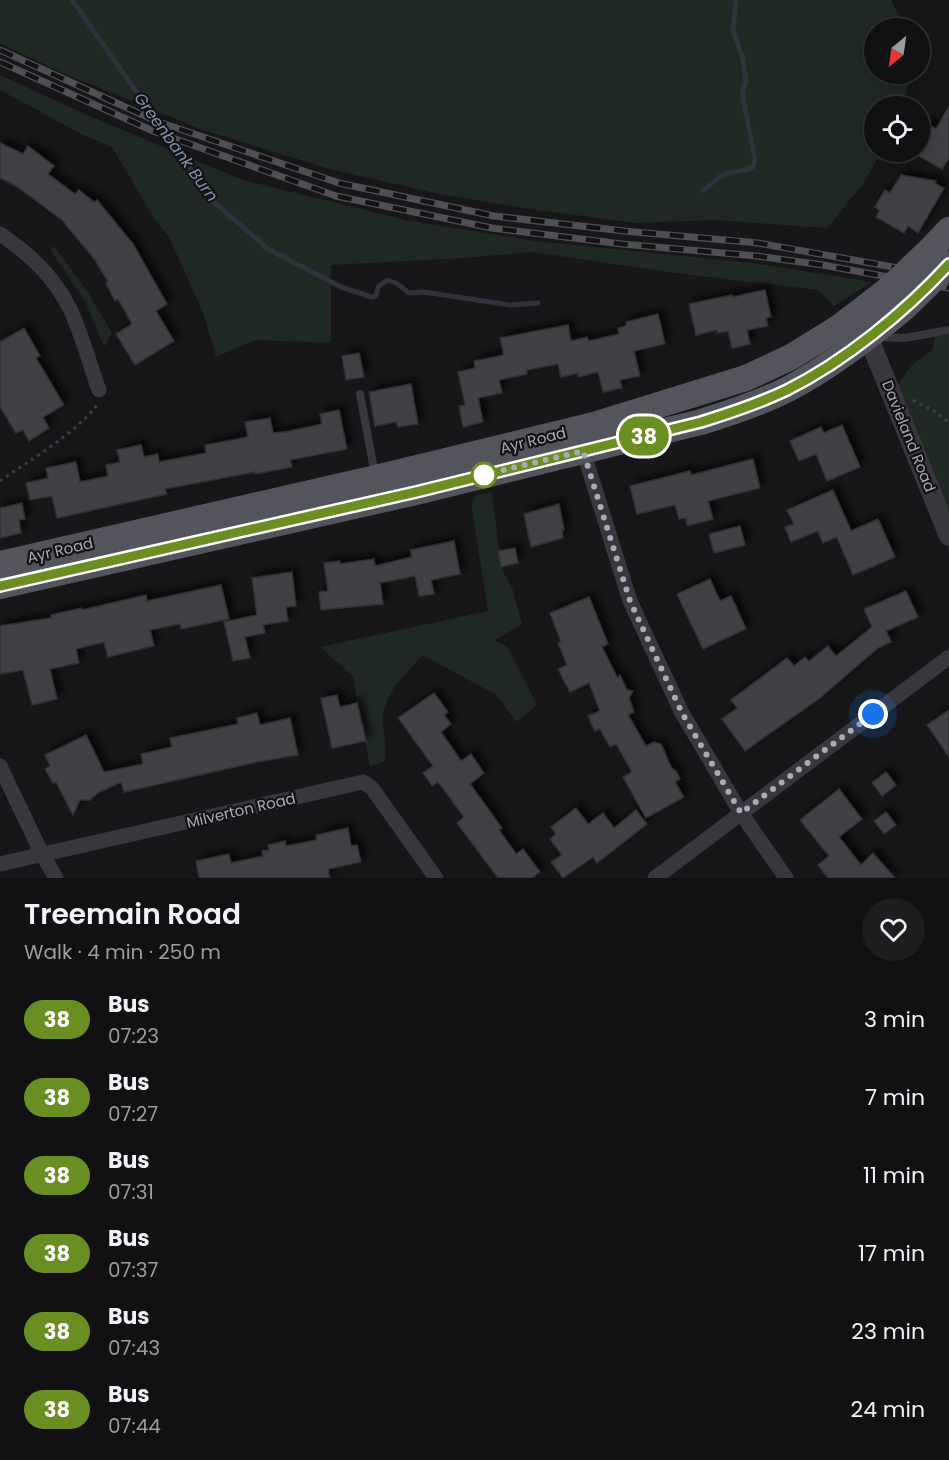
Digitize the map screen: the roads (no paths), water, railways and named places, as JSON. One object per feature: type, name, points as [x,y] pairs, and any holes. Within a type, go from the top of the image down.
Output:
[{"type":"main road","name":"Ayr Road","points":[[0,586],[89,555],[579,440],[701,422],[744,408],[787,390],[824,368],[904,308],[940,257],[949,230]]},
{"type":"main road","name":"Ayr Road","points":[[579,440],[693,395],[770,368],[838,328],[890,288],[940,257]]},
{"type":"main road","points":[[693,395],[701,422]]},
{"type":"main road","name":"Ayr Road","points":[[0,564],[89,555]]},
{"type":"street","points":[[0,234],[14,243],[44,271],[69,307],[99,390]]},
{"type":"street","name":"Davieland Road","points":[[862,310],[878,329],[892,393],[949,536]]},
{"type":"street","points":[[579,440],[630,601],[682,713],[741,813],[786,878]]},
{"type":"street","points":[[655,878],[949,657]]},
{"type":"street","points":[[0,766],[56,878]]},
{"type":"street","name":"Milverton Road","points":[[0,864],[363,782],[372,788],[436,878]]},
{"type":"lane","points":[[878,329],[905,338],[949,330]]},
{"type":"lane","points":[[360,394],[378,489]]},
{"type":"waterway","name":"Greenbank Burn","points":[[72,0],[213,201],[268,249],[341,287],[372,297],[376,296],[378,287],[387,280],[396,283],[409,293],[424,292],[510,305],[538,303]]},
{"type":"waterway","name":"Greenbank Burn","points":[[703,190],[723,175],[753,167],[755,159],[743,98],[746,81],[743,59],[733,30],[736,0]]},
{"type":"railway","points":[[0,50],[156,121],[339,183],[494,216],[758,243],[949,277]]},
{"type":"railway","points":[[0,62],[153,131],[336,196],[492,228],[622,244],[757,256],[823,265],[949,288]]}]
